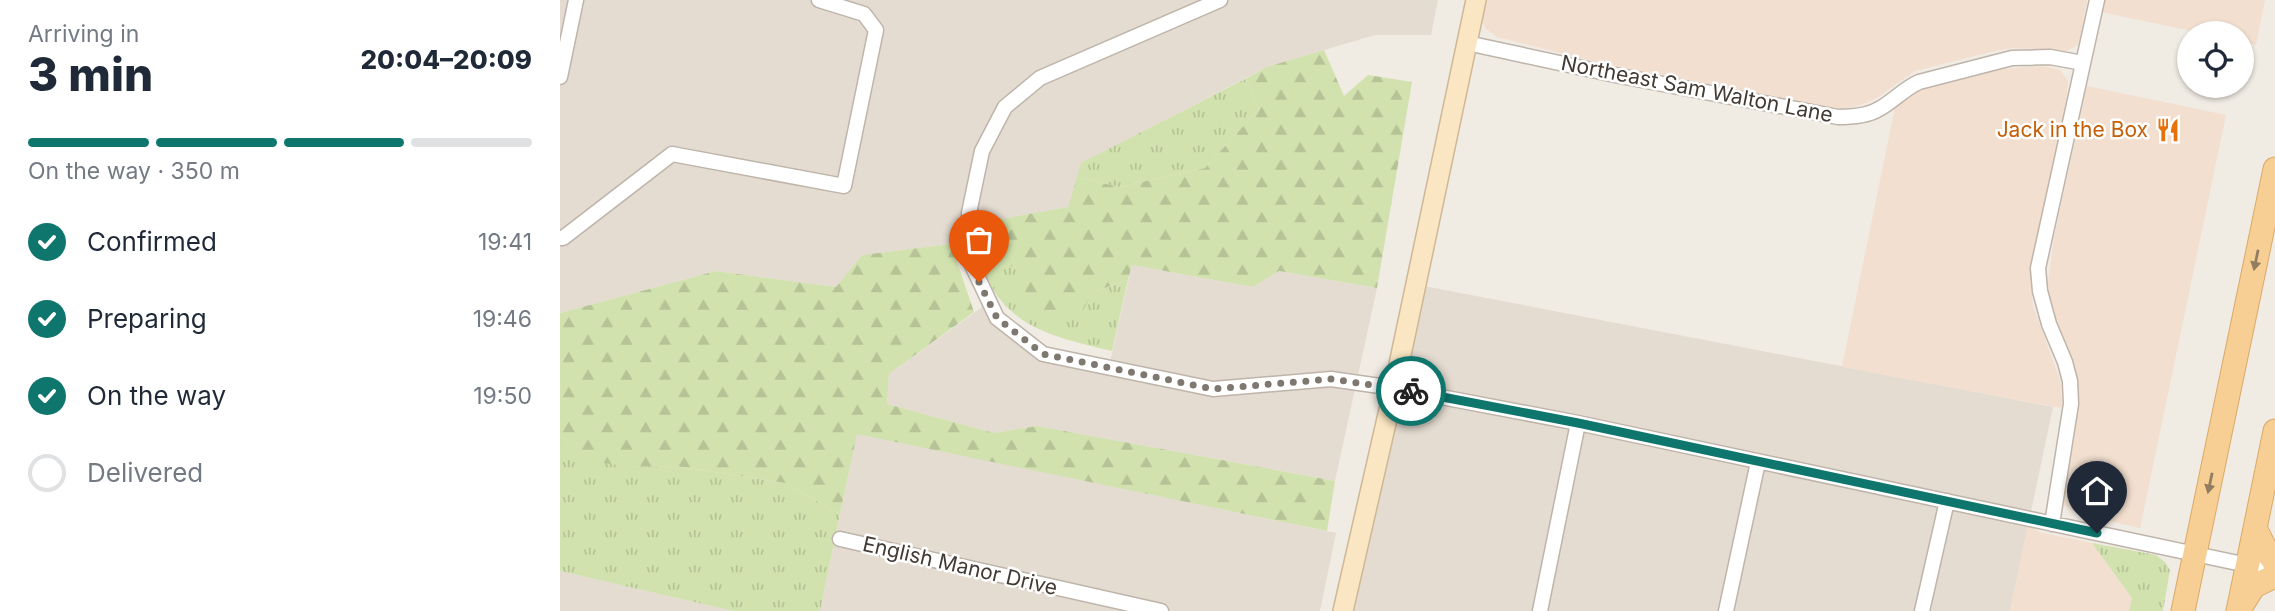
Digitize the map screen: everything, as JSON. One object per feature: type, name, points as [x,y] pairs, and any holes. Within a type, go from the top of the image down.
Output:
[{"type":"main road","points":[[2183,611],[2275,169]]},
{"type":"main road","points":[[2239,611],[2275,431]]},
{"type":"main road","points":[[2255,528],[2275,563]]},
{"type":"main road","points":[[2239,611],[2254,586],[2275,573]]},
{"type":"street","points":[[560,77],[576,0]]},
{"type":"street","points":[[560,238],[672,155],[844,186],[876,30],[864,14],[819,0]]},
{"type":"street","points":[[1220,0],[1040,78],[1005,107],[982,151],[969,213],[971,263],[997,318],[1043,354],[1213,389],[1331,379],[1394,388],[1578,423],[2275,573]]},
{"type":"street","points":[[1343,611],[1394,388],[1476,0]]},
{"type":"street","points":[[2052,524],[2071,404],[2070,381],[2049,324],[2040,291],[2039,268],[2097,0]]},
{"type":"street","name":"Northeast Sam Walton Lane","points":[[1467,43],[1615,75],[1839,117],[1876,111],[1919,82],[2012,58],[2050,57],[2083,63]]},
{"type":"street","points":[[1540,611],[1578,423]]},
{"type":"street","points":[[1726,611],[1758,462]]},
{"type":"street","points":[[1922,611],[1947,501]]},
{"type":"street","name":"English Manor Drive","points":[[840,539],[1161,611]]},
{"type":"shaded area","points":[[560,0],[1438,0],[1431,35],[1375,35],[1267,67],[1082,163],[1068,207],[990,221],[986,240],[862,255],[836,287],[716,271],[560,313]]},
{"type":"shaded area","points":[[1485,0],[2087,0],[2080,38],[2077,45],[2070,49],[2013,48],[1994,51],[1915,71],[1866,103],[1828,109],[1608,65],[1497,37],[1485,28],[1482,22]]},
{"type":"shaded area","points":[[2103,0],[2265,0],[2256,45],[2254,21],[2177,21],[2177,28],[2101,12]]},
{"type":"shaded area","points":[[2043,66],[2060,70],[2068,81],[2031,287],[2033,306],[2060,380],[2061,408],[1842,367],[1895,107],[1919,91],[2002,69]]},
{"type":"shaded area","points":[[2087,86],[2226,115],[2140,528],[2078,514],[2064,505],[2063,499],[2075,435],[2079,393],[2073,364],[2051,308],[2048,283],[2054,238]]},
{"type":"shaded area","points":[[1132,265],[1253,287],[1279,271],[1377,288],[1335,481],[1037,426],[994,433],[887,404],[889,374],[985,305],[1034,343],[1110,362]]},
{"type":"shaded area","points":[[1424,286],[2053,407],[2010,611],[1352,611]]},
{"type":"shaded area","points":[[857,433],[1336,533],[1320,611],[820,611]]},
{"type":"shaded area","points":[[2029,520],[2038,532],[2092,543],[2132,598],[2129,611],[2010,611]]},
{"type":"shaded area","points":[[560,571],[733,611],[560,611]]},
{"type":"green space","points":[[1324,50],[1344,96],[1368,75],[1412,82],[1377,288],[1279,271],[1253,287],[1132,265],[1128,280],[1092,292],[1081,315],[1047,313],[1023,289],[1020,267],[998,265],[986,240],[990,221],[1068,207],[1077,177],[1119,187],[1205,168],[1259,109],[1245,79],[1267,67]]},
{"type":"green space","points":[[1245,79],[1259,109],[1205,168],[1119,187],[1077,177],[1081,163]]},
{"type":"green space","points":[[986,240],[998,265],[1020,267],[1092,292],[1128,280],[1112,351],[1037,328],[1006,307],[994,291],[982,264],[976,241]]},
{"type":"green space","points":[[951,244],[974,312],[889,374],[887,404],[994,433],[1037,426],[1335,481],[1327,531],[857,434],[840,514],[785,483],[676,466],[628,467],[599,462],[572,450],[560,435],[560,313],[716,271],[836,287],[862,255]]},
{"type":"green space","points":[[560,435],[572,450],[628,467],[676,466],[785,483],[840,514],[820,611],[733,611],[560,571]]},
{"type":"green space","points":[[2092,543],[2156,555],[2165,562],[2170,570],[2163,611],[2129,611],[2132,598]]},
{"type":"way so far","points":[[979,282],[997,318],[1043,354],[1213,389],[1331,379],[1411,391]]},
{"type":"place","name":"Jack in the Box","points":[[2168,130]]},
{"type":"route","points":[[1411,391],[1578,423],[2097,533]]}]
